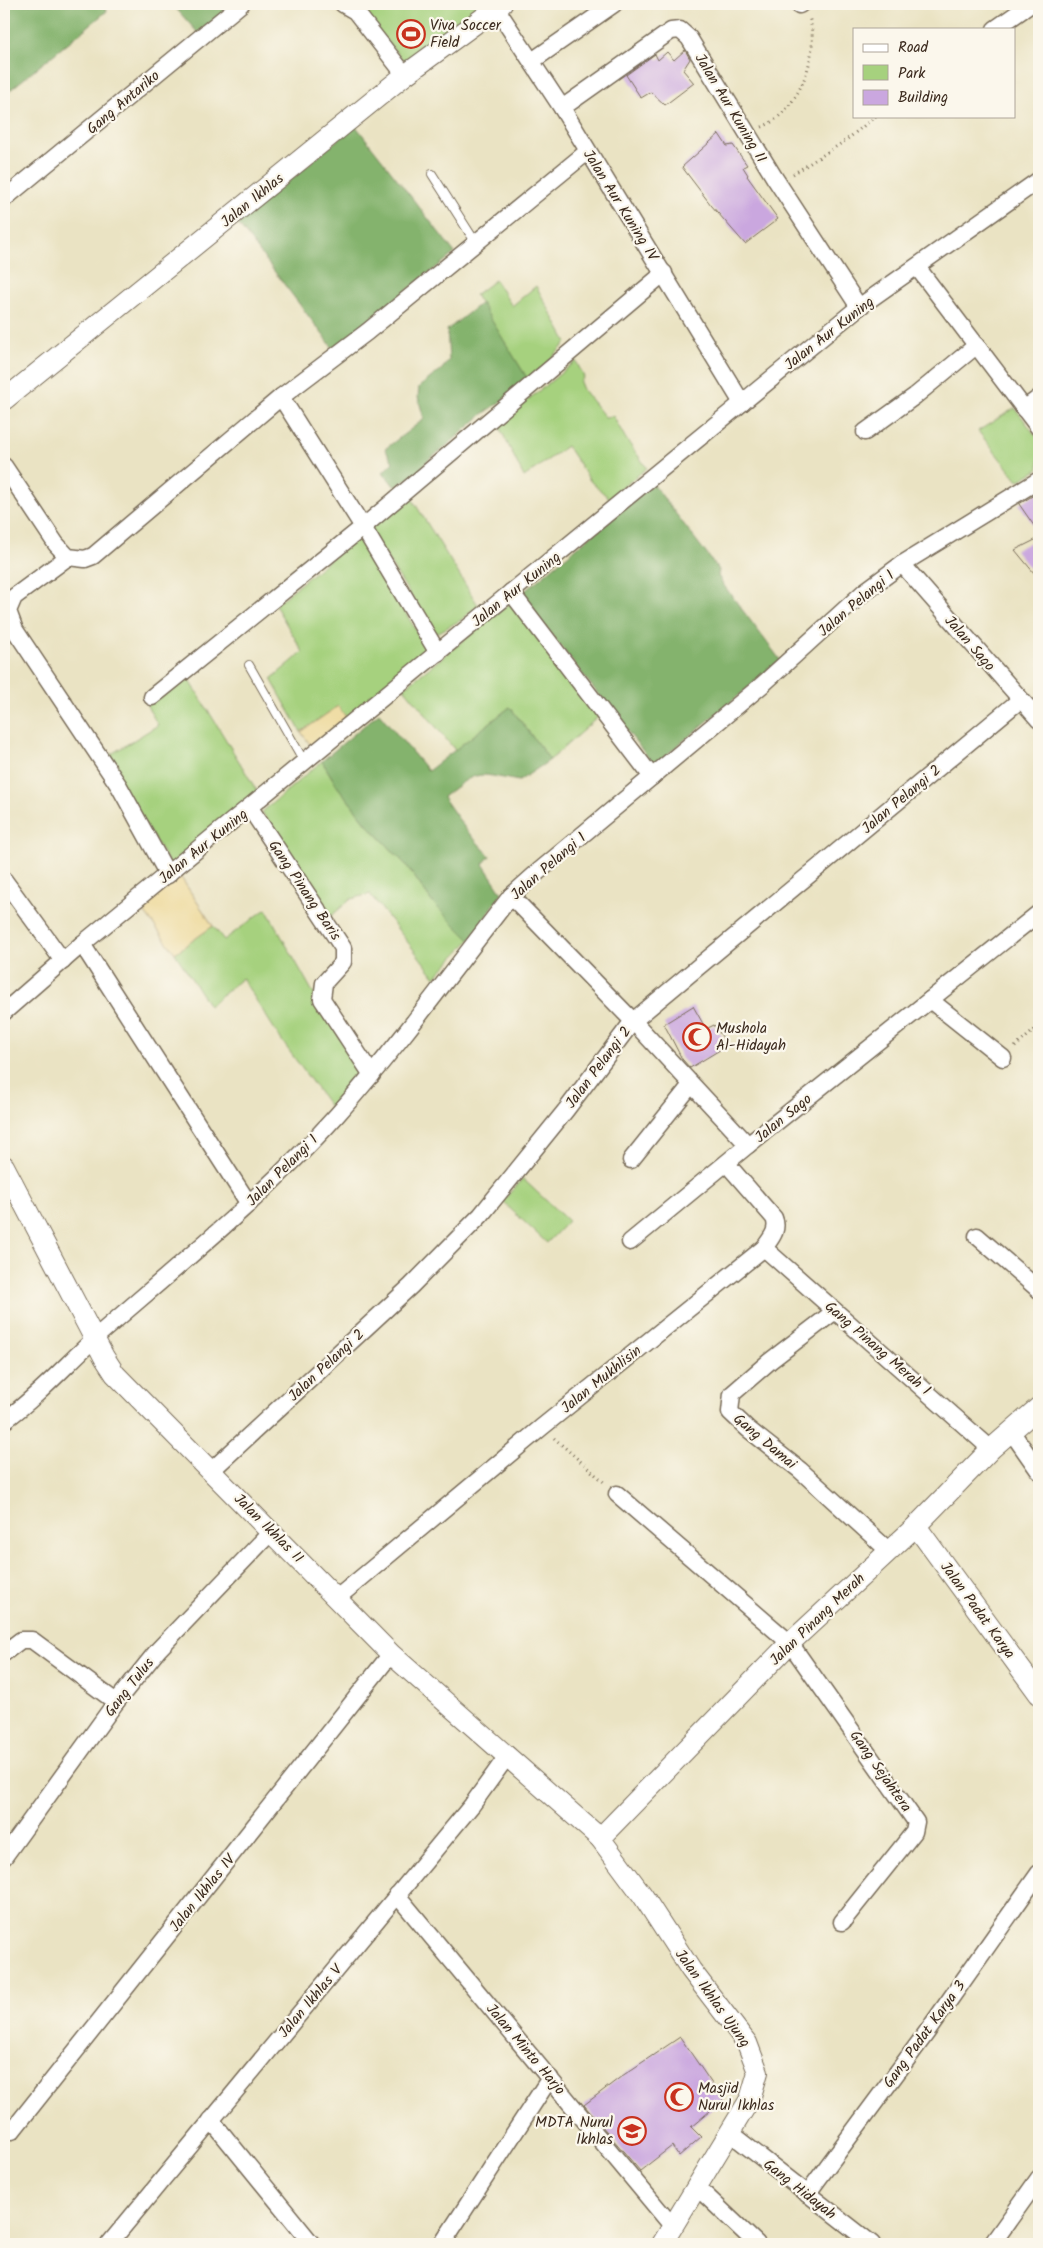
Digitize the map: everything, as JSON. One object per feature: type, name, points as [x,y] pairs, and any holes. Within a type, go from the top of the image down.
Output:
[{"type":"street","name":"Gang Antariko","points":[[4,199],[241,4]]},
{"type":"street","points":[[343,4],[355,11],[405,75]]},
{"type":"street","points":[[532,61],[614,4]]},
{"type":"street","points":[[996,28],[1031,4]]},
{"type":"street","name":"Jalan Ikhlas","points":[[4,400],[405,75],[499,6]]},
{"type":"street","name":"Jalan Aur Kuning IV","points":[[499,6],[742,403]]},
{"type":"street","name":"Jalan Aur Kuning II","points":[[562,108],[666,34],[680,30],[689,38],[774,177],[859,307]]},
{"type":"street","points":[[4,466],[56,544],[68,557],[85,559],[93,556],[281,398],[367,332],[588,152]]},
{"type":"street","name":"Jalan Aur Kuning","points":[[4,1012],[82,944],[859,307],[1039,180]]},
{"type":"street","points":[[917,267],[1039,428]]},
{"type":"street","points":[[152,697],[363,527],[664,274]]},
{"type":"street","points":[[865,432],[914,396],[977,345]]},
{"type":"street","points":[[281,398],[363,527],[438,653]]},
{"type":"street","points":[[1024,409],[1039,398]]},
{"type":"street","name":"Jalan Pelangi 1","points":[[4,1421],[25,1405],[95,1338],[249,1204],[336,1116],[372,1075],[512,896],[762,685],[864,592],[902,564],[1039,480]]},
{"type":"street","points":[[68,557],[14,597],[8,611],[15,630],[119,786],[168,875]]},
{"type":"street","name":"Jalan Sago","points":[[902,564],[1039,720]]},
{"type":"street","points":[[511,592],[652,777]]},
{"type":"street","name":"Jalan Pelangi 2","points":[[212,1470],[411,1286],[481,1216],[566,1110],[633,1021],[1020,700]]},
{"type":"street","name":"Gang Pinang Baris","points":[[250,808],[343,948],[342,962],[324,984],[322,999],[372,1075]]},
{"type":"street","points":[[4,880],[63,961]]},
{"type":"street","name":"Jalan Sago","points":[[512,896],[633,1021],[748,1145],[1039,913]]},
{"type":"street","points":[[82,944],[249,1204]]},
{"type":"street","points":[[930,1000],[1003,1058]]},
{"type":"street","points":[[631,1160],[691,1085]]},
{"type":"street","points":[[630,1242],[748,1145]]},
{"type":"street","name":"Jalan Mukhlisin","points":[[337,1598],[542,1427],[764,1248],[776,1230],[774,1218],[727,1164]]},
{"type":"street","name":"Jalan Ikhlas II","points":[[4,1166],[104,1357],[115,1374],[212,1470],[391,1654],[508,1755],[600,1838]]},
{"type":"street","points":[[977,1236],[1039,1290]]},
{"type":"street","name":"Gang Pinang Merah 1","points":[[764,1248],[991,1448]]},
{"type":"street","name":"Gang Damai","points":[[835,1311],[770,1361],[732,1394],[730,1412],[748,1429],[800,1470],[889,1551]]},
{"type":"street","name":"Jalan Pinang Merah","points":[[600,1838],[790,1642],[916,1526],[991,1448],[1039,1407]]},
{"type":"street","points":[[1011,1431],[1039,1471]]},
{"type":"street","name":"Gang Sejahtera","points":[[617,1494],[790,1642],[916,1822],[914,1832],[842,1922]]},
{"type":"street","name":"Jalan Padat Karya","points":[[916,1526],[1039,1694]]},
{"type":"street","name":"Gang Tulus","points":[[4,1857],[116,1702],[158,1650],[272,1531]]},
{"type":"street","points":[[4,1653],[21,1640],[32,1640],[116,1702]]},
{"type":"street","name":"Jalan Ikhlas IV","points":[[12,2131],[391,1654]]},
{"type":"street","name":"Jalan Ikhlas V","points":[[109,2244],[472,1805],[508,1755]]},
{"type":"street","name":"Jalan Ikhlas Ujung","points":[[600,1838],[643,1896],[691,1970],[748,2042],[758,2072],[750,2100],[662,2244]]},
{"type":"street","name":"Gang Padat Karya 3","points":[[807,2194],[926,2032],[1039,1873]]},
{"type":"street","name":"Jalan Minto Harjo","points":[[397,1895],[673,2227]]},
{"type":"street","points":[[442,2244],[550,2078]]},
{"type":"street","points":[[211,2120],[312,2244]]},
{"type":"street","name":"Gang Hidayah","points":[[730,2133],[872,2244]]},
{"type":"street","points":[[992,2244],[1039,2178]]},
{"type":"street","points":[[697,2187],[757,2244]]},
{"type":"lane","points":[[432,174],[476,243]]},
{"type":"lane","points":[[249,665],[305,763]]},
{"type":"path","points":[[747,134],[766,126],[784,112],[797,94],[807,69],[812,46],[813,29],[808,15],[800,4]]},
{"type":"path","points":[[774,177],[797,173],[852,136],[874,118]]},
{"type":"path","points":[[1003,1058],[1039,1026]]},
{"type":"path","points":[[542,1427],[617,1494]]},
{"type":"green space","points":[[4,4],[104,4],[107,11],[4,95]]},
{"type":"green space","points":[[172,4],[235,4],[198,33]]},
{"type":"green space","name":"Viva Soccer Field","points":[[355,4],[482,4],[415,55],[403,60]]},
{"type":"green space","points":[[355,125],[455,253],[333,348],[238,224]]},
{"type":"green space","points":[[495,280],[512,306],[536,286],[567,342],[544,366],[527,378],[475,295]]},
{"type":"green space","points":[[481,303],[527,378],[526,384],[483,414],[429,459],[418,472],[395,487],[383,472],[393,462],[385,449],[424,419],[418,397],[419,387],[442,369],[449,360],[447,330]]},
{"type":"green space","points":[[576,361],[584,377],[580,382],[583,390],[605,417],[613,416],[626,439],[647,468],[609,498],[591,482],[567,446],[524,477],[498,424]]},
{"type":"green space","points":[[1015,408],[1039,440],[1039,469],[1018,481],[978,431]]},
{"type":"green space","points":[[653,484],[719,570],[718,576],[725,587],[781,661],[654,765],[520,595]]},
{"type":"green space","points":[[409,494],[478,605],[461,620],[435,634],[368,528]]},
{"type":"green space","points":[[358,536],[427,648],[346,717],[338,706],[301,732],[271,679],[303,652],[275,605]]},
{"type":"green space","points":[[509,604],[514,606],[599,716],[550,760],[510,707],[455,750],[404,688]]},
{"type":"green space","points":[[186,674],[257,791],[170,865],[105,758],[158,725],[147,706]]},
{"type":"green space","points":[[510,707],[550,760],[519,781],[494,776],[478,776],[464,782],[443,797],[467,831],[490,856],[483,864],[502,893],[470,940],[432,902],[407,866],[368,825],[337,786],[322,761],[379,713],[428,771]]},
{"type":"green space","points":[[322,761],[337,786],[368,825],[407,866],[432,902],[470,940],[435,977],[370,894],[351,899],[330,917],[262,812]]},
{"type":"green space","points":[[266,909],[328,1019],[363,1073],[333,1111],[282,1041],[242,978],[209,1006],[175,953],[213,926],[224,940]]},
{"type":"green space","points":[[523,1179],[568,1221],[547,1243],[502,1201]]},
{"type":"sand","points":[[338,706],[346,717],[311,746],[301,732]]},
{"type":"sand","points":[[178,873],[213,926],[175,953],[139,905]]},
{"type":"building","points":[[685,50],[690,59],[683,70],[694,83],[665,105],[651,92],[641,98],[626,75],[655,54],[658,60],[667,52],[674,60]]},
{"type":"building","points":[[719,134],[727,146],[733,145],[747,165],[743,167],[747,176],[778,219],[745,244],[711,205],[682,167]]},
{"type":"building","points":[[1039,492],[1039,533],[1019,504]]},
{"type":"building","points":[[1039,538],[1039,579],[1015,550]]},
{"type":"building","name":"Mushola Al-Hidayah","points":[[693,1006],[706,1029],[714,1025],[728,1045],[690,1068],[682,1059],[664,1024]]},
{"type":"building","name":"Masjid Nurul Ikhlas","points":[[680,2037],[723,2100],[691,2127],[701,2137],[679,2156],[672,2146],[640,2171],[584,2105],[622,2076]]},
{"type":"place","name":"Viva Soccer Field","points":[[411,34]]},
{"type":"place","name":"Mushola Al-Hidayah","points":[[697,1037]]},
{"type":"place","name":"Masjid Nurul Ikhlas","points":[[679,2097]]},
{"type":"place","name":"MDTA Nurul Ikhlas","points":[[632,2131]]}]
